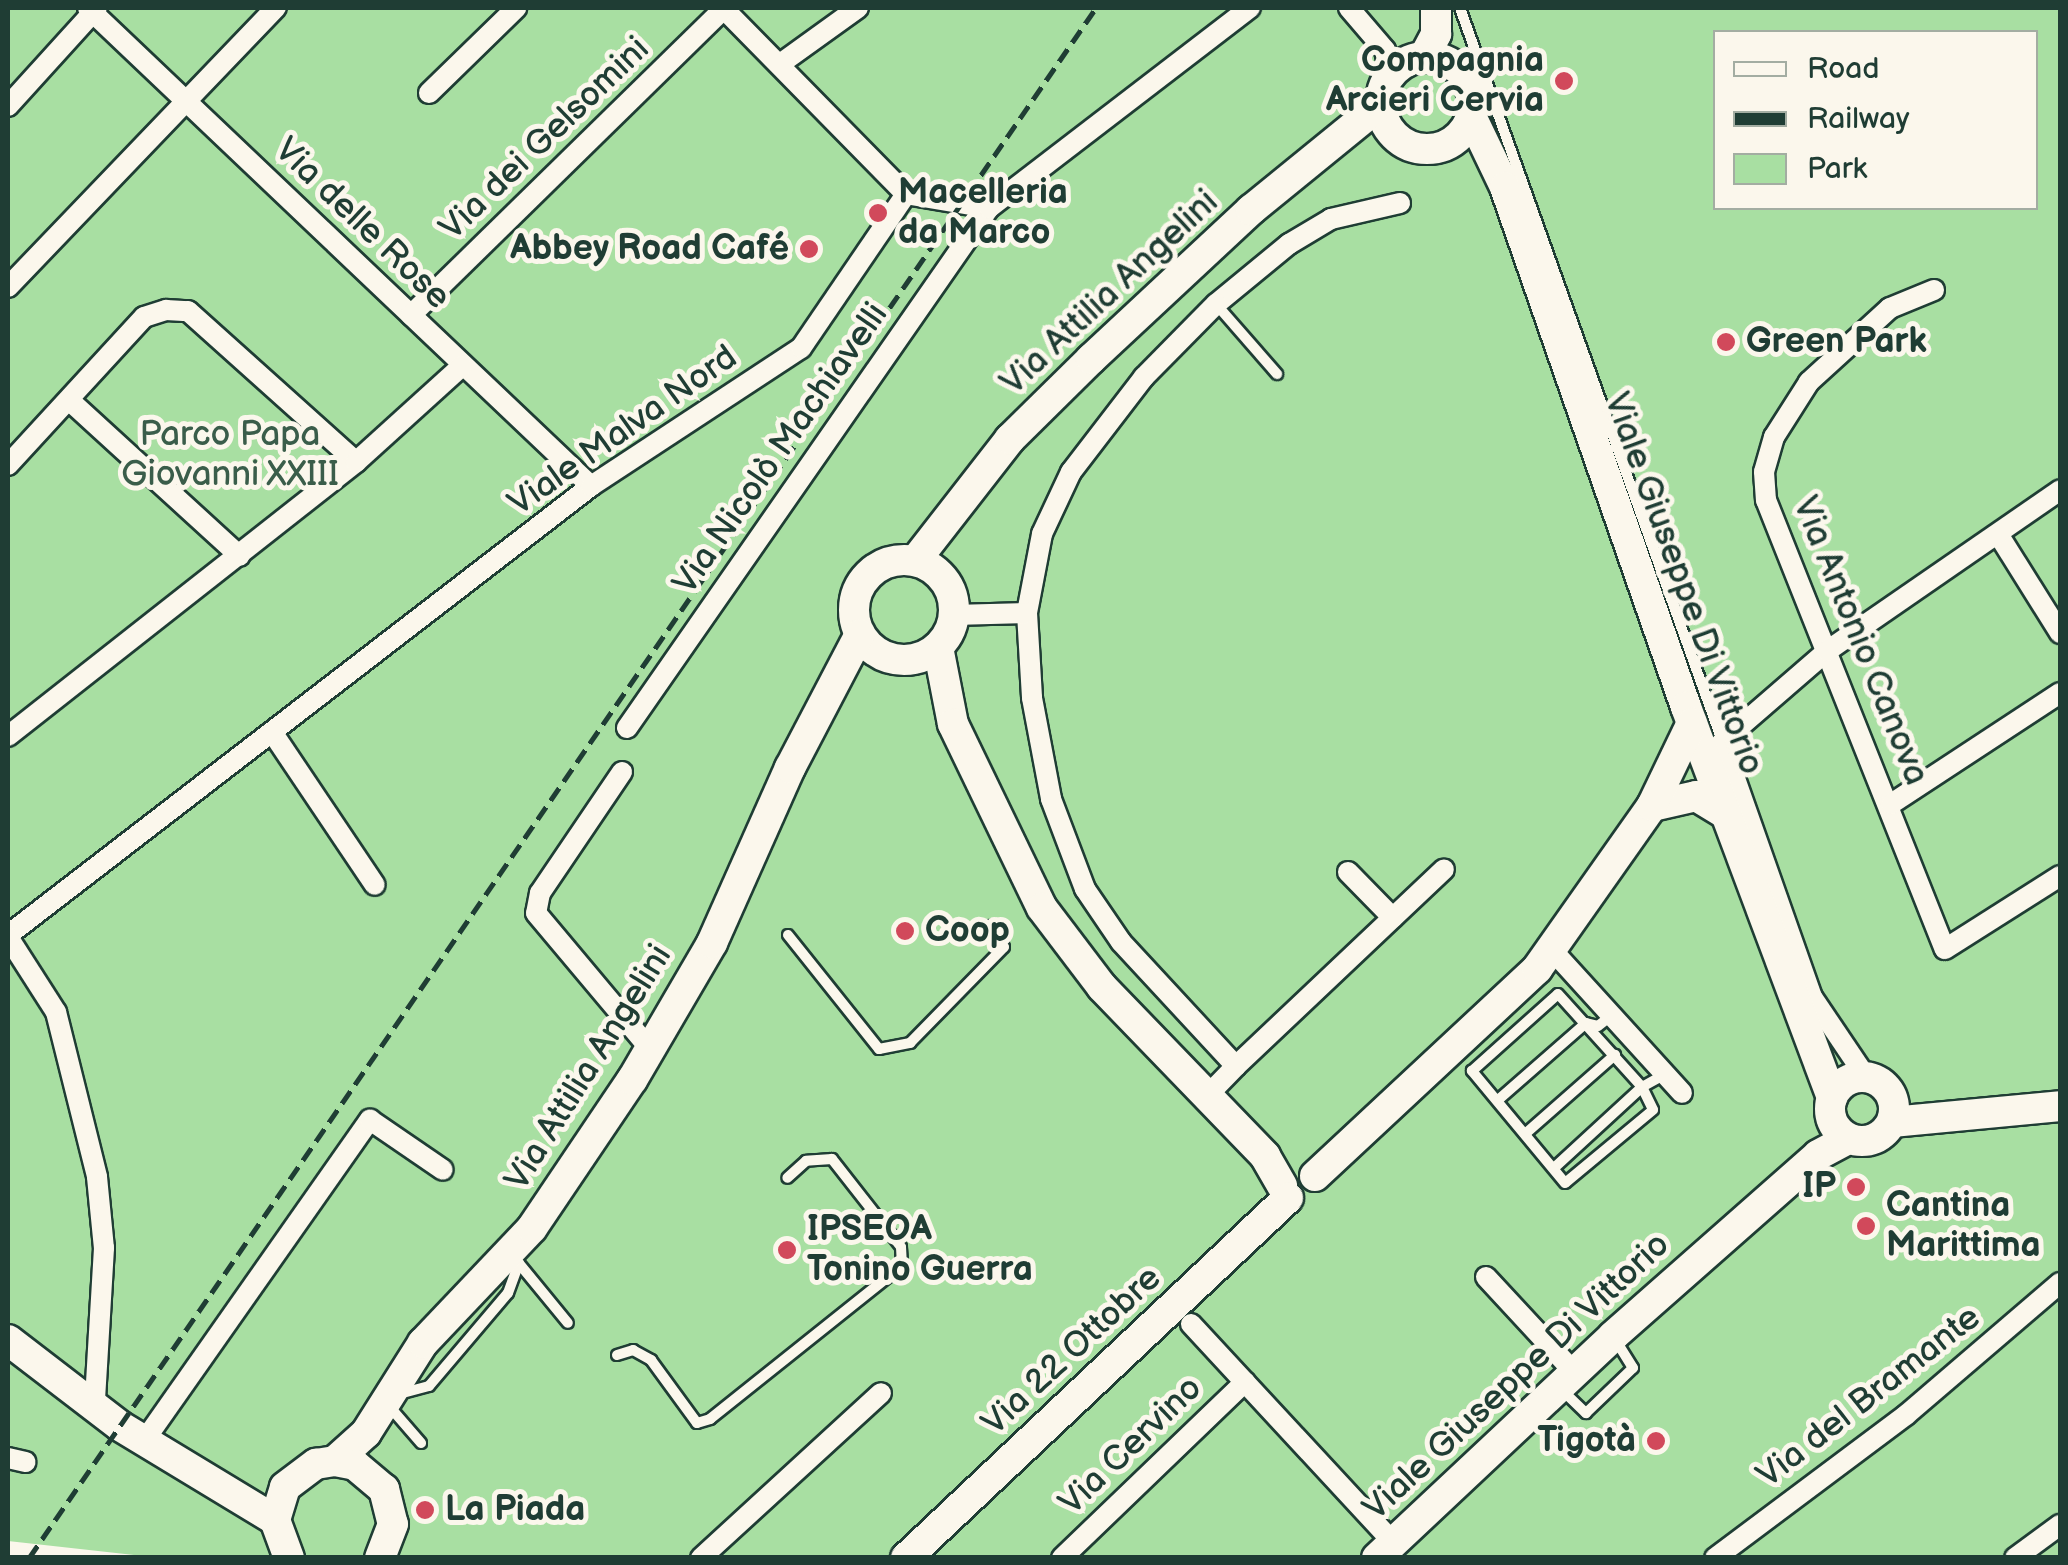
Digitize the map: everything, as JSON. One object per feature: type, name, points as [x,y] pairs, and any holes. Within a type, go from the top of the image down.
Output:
[{"type":"street","points":[[8,287],[184,99],[276,8]]},
{"type":"street","points":[[429,92],[516,8]]},
{"type":"street","points":[[724,8],[906,194],[989,208],[1250,8]]},
{"type":"street","name":"Via dei Gelsomini","points":[[411,315],[724,8]]},
{"type":"street","points":[[780,64],[858,8]]},
{"type":"street","points":[[1349,8],[1384,50],[1387,104],[1416,148],[1446,145],[1477,158],[1505,187]]},
{"type":"street","points":[[12,93],[93,9]]},
{"type":"street","name":"Via delle Rose","points":[[93,9],[591,486]]},
{"type":"street","name":"Via Attilia Angelini","points":[[915,561],[950,524],[1010,439],[1090,359],[1252,210],[1387,104],[1432,33]]},
{"type":"street","name":"Viale Giuseppe Di Vittorio","points":[[1432,33],[1471,90],[1471,116],[1505,187],[1566,338],[1637,532],[1692,723],[1726,814],[1850,1084]]},
{"type":"street","points":[[1446,145],[1471,116]]},
{"type":"street","name":"Viale Malva Nord","points":[[8,936],[591,486],[801,348],[906,194]]},
{"type":"street","points":[[1236,1066],[1121,942],[1085,889],[1051,799],[1032,698],[1028,613],[1042,534],[1071,472],[1144,378],[1216,304],[1331,218],[1400,203]]},
{"type":"street","name":"Via Nicolò Machiavelli","points":[[627,728],[989,208]]},
{"type":"street","name":"Via Antonio Canova","points":[[1934,290],[1890,308],[1828,359],[1789,410],[1767,457],[1770,517],[1891,804],[1944,949],[2060,876]]},
{"type":"street","points":[[8,466],[144,317],[188,311],[356,462]]},
{"type":"street","points":[[8,736],[356,462],[462,366]]},
{"type":"street","points":[[68,400],[240,556]]},
{"type":"street","points":[[1722,742],[1827,651],[2060,490]]},
{"type":"street","name":"Via Attilia Angelini","points":[[944,579],[950,524]]},
{"type":"street","points":[[1998,534],[2060,633]]},
{"type":"street","points":[[953,724],[897,659],[860,634],[854,606],[864,580],[887,563],[915,561],[944,579],[954,615],[938,647],[953,724],[1042,908],[1102,986],[1205,1098],[1295,1182]]},
{"type":"street","points":[[954,615],[1028,613]]},
{"type":"street","name":"Via Attilia Angelini","points":[[285,1488],[298,1473],[335,1461],[366,1433],[383,1398],[423,1343],[514,1258],[560,1190],[651,1050],[712,942],[860,634]]},
{"type":"street","points":[[897,659],[938,647]]},
{"type":"street","name":"Via Attilia Angelini","points":[[823,708],[897,659]]},
{"type":"street","points":[[1891,804],[2060,694]]},
{"type":"street","name":"Via 22 Ottobre","points":[[906,1558],[1295,1182],[1552,950],[1652,806],[1692,723]]},
{"type":"street","points":[[272,732],[375,884]]},
{"type":"street","name":"Viale Giuseppe Di Vittorio","points":[[1722,742],[1774,916],[1794,1005],[1850,1084]]},
{"type":"street","points":[[622,772],[540,894],[536,913],[651,1050]]},
{"type":"street","points":[[1652,806],[1673,796],[1696,796],[1726,814]]},
{"type":"street","points":[[1205,1098],[1444,869]]},
{"type":"street","points":[[1348,872],[1394,918]]},
{"type":"street","points":[[8,936],[56,1012],[97,1178],[104,1248],[95,1400]]},
{"type":"street","points":[[1552,950],[1682,1094]]},
{"type":"street","points":[[1848,1139],[1834,1126],[1850,1084],[1892,1110],[2060,1106]]},
{"type":"street","points":[[1892,1110],[2060,1094]]},
{"type":"street","name":"Viale Giuseppe Di Vittorio","points":[[1387,1551],[1613,1336],[1818,1156],[1848,1139],[1869,1142],[1892,1110]]},
{"type":"street","points":[[145,1439],[370,1120],[443,1170]]},
{"type":"street","points":[[1486,1278],[1567,1379]]},
{"type":"street","name":"Via del Bramante","points":[[1715,1558],[1906,1415],[2060,1283]]},
{"type":"street","points":[[1191,1324],[1387,1551]]},
{"type":"street","points":[[14,1345],[145,1439]]},
{"type":"street","points":[[14,1345],[184,1468],[224,1487],[275,1520],[289,1558]]},
{"type":"street","name":"Via Cervino","points":[[1062,1558],[1245,1382]]},
{"type":"street","points":[[701,1558],[881,1392]]},
{"type":"street","points":[[366,1433],[372,1475],[391,1505],[389,1542],[380,1557]]},
{"type":"street","points":[[335,1461],[372,1475]]},
{"type":"street","points":[[224,1487],[285,1488],[275,1520]]},
{"type":"street","points":[[2015,1558],[2060,1525]]},
{"type":"lane","points":[[1460,8],[1566,338]]},
{"type":"lane","points":[[1216,304],[1277,374]]},
{"type":"lane","points":[[1637,532],[1722,742]]},
{"type":"lane","points":[[788,935],[879,1049],[910,1043],[1004,947],[991,926]]},
{"type":"lane","points":[[1558,994],[1615,1055],[1642,1087],[1653,1110],[1566,1183],[1472,1071],[1558,994]]},
{"type":"lane","points":[[1586,1023],[1598,1026],[1612,1015]]},
{"type":"lane","points":[[1498,1100],[1586,1023]]},
{"type":"lane","points":[[1525,1134],[1615,1055]]},
{"type":"lane","points":[[1554,1168],[1642,1087],[1664,1074]]},
{"type":"lane","points":[[617,1355],[633,1350],[651,1360],[697,1423],[710,1419],[902,1266],[902,1247],[832,1159],[806,1161],[787,1178]]},
{"type":"lane","points":[[514,1258],[568,1323]]},
{"type":"lane","points":[[1567,1379],[1586,1413],[1633,1368],[1613,1336]]},
{"type":"lane","points":[[383,1398],[422,1442]]},
{"type":"green space","name":"Parco Papa Giovanni XXIII","points":[[8,8],[2060,8],[2060,1557],[161,1558],[8,1541]]},
{"type":"railway","points":[[29,1558],[1096,8]]},
{"type":"place","name":"Compagnia Arcieri Cervia","points":[[1564,81]]},
{"type":"place","name":"Macelleria da Marco","points":[[878,213]]},
{"type":"place","name":"Abbey Road Café","points":[[809,249]]},
{"type":"place","name":"Green Park","points":[[1726,342]]},
{"type":"place","name":"Coop","points":[[905,931]]},
{"type":"place","name":"IP","points":[[1856,1187]]},
{"type":"place","name":"Cantina Marittima","points":[[1866,1226]]},
{"type":"place","name":"IPSEOA Tonino Guerra","points":[[787,1250]]},
{"type":"place","name":"Tigotà","points":[[1656,1441]]},
{"type":"place","name":"La Piada","points":[[425,1510]]}]
